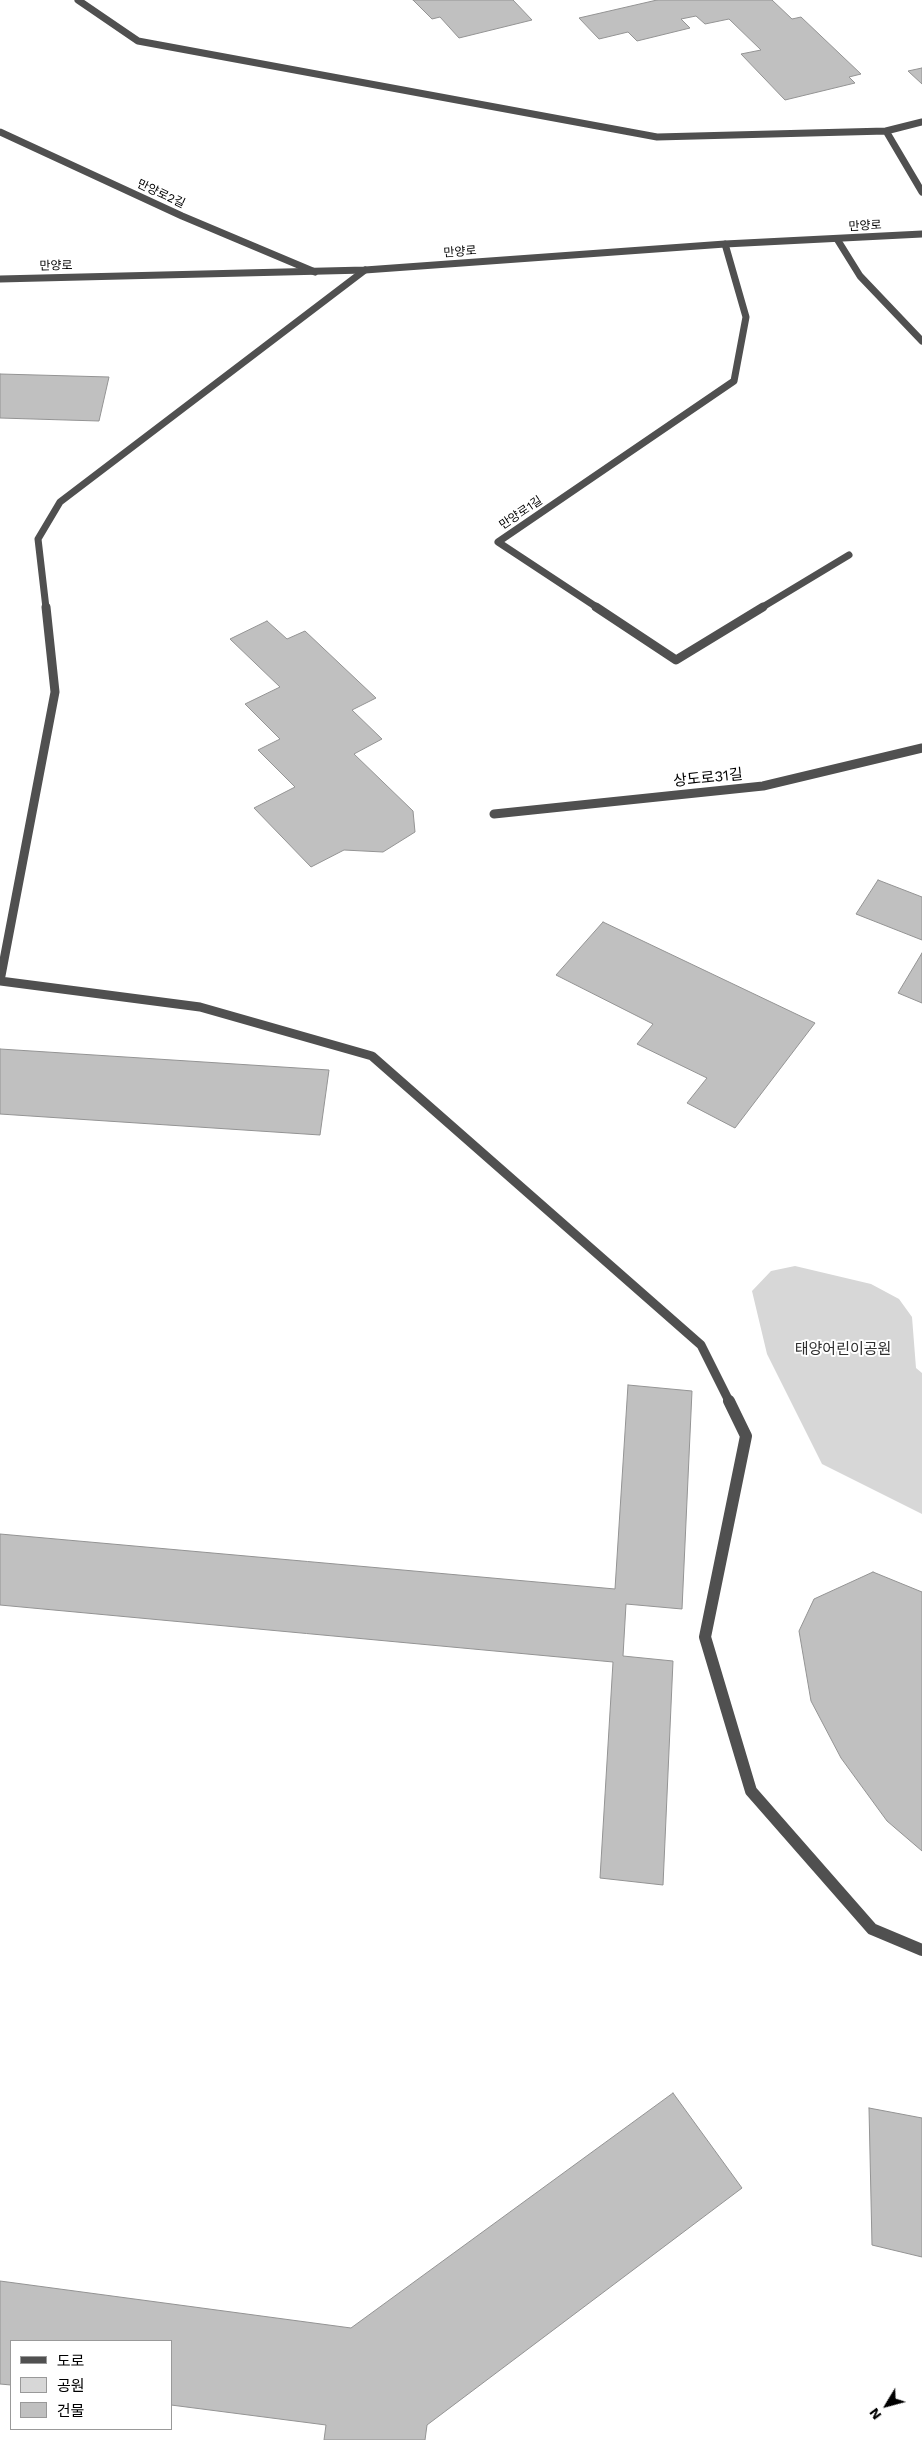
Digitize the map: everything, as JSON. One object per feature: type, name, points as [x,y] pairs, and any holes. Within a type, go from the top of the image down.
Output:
[{"type":"street","points":[[78,0],[138,41],[657,137],[886,131],[922,122]]},
{"type":"street","points":[[886,131],[922,192]]},
{"type":"street","name":"만양로2길","points":[[0,132],[182,216],[315,272]]},
{"type":"street","name":"만양로","points":[[0,279],[365,270],[725,244],[922,234]]},
{"type":"street","points":[[837,238],[860,276],[922,341]]},
{"type":"street","name":"만양로1길","points":[[725,244],[746,317],[734,381],[498,542],[676,660],[849,555]]},
{"type":"street","points":[[365,270],[60,502],[38,539],[55,692],[0,981],[200,1007],[372,1056],[702,1345],[746,1436],[705,1637],[751,1791],[872,1929],[922,1950]]},
{"type":"street","name":"상도로31길","points":[[494,814],[763,786],[922,748]]},
{"type":"green space","name":"태양어린이공원","points":[[795,1266],[871,1284],[899,1299],[912,1317],[916,1368],[922,1373],[922,1514],[822,1464],[767,1354],[752,1291],[771,1271]]},
{"type":"building","points":[[413,0],[513,0],[532,20],[459,38],[440,17],[432,19]]},
{"type":"building","points":[[657,0],[772,0],[792,19],[801,17],[861,74],[849,77],[855,83],[785,100],[741,54],[761,50],[729,19],[705,24],[696,16],[681,19],[690,28],[637,41],[628,32],[599,39],[579,18]]},
{"type":"building","points":[[922,68],[922,84],[908,71]]},
{"type":"building","points":[[0,374],[109,377],[99,421],[0,418]]},
{"type":"building","points":[[267,621],[287,639],[305,631],[376,698],[352,710],[382,739],[354,754],[413,811],[415,832],[383,852],[344,850],[311,867],[254,808],[295,787],[258,750],[280,739],[245,704],[280,687],[230,639]]},
{"type":"building","points":[[878,880],[922,897],[922,940],[856,914]]},
{"type":"building","points":[[603,922],[815,1023],[735,1128],[687,1103],[707,1078],[637,1044],[653,1024],[556,975]]},
{"type":"building","points":[[922,953],[922,1003],[898,993]]},
{"type":"building","points":[[0,1049],[329,1070],[320,1135],[0,1114]]},
{"type":"building","points":[[628,1385],[692,1391],[682,1609],[626,1604],[623,1656],[673,1661],[663,1885],[600,1878],[613,1662],[0,1605],[0,1534],[615,1589]]},
{"type":"building","points":[[873,1572],[922,1592],[922,1851],[887,1821],[841,1758],[811,1701],[799,1631],[814,1599]]},
{"type":"building","points":[[673,2093],[742,2188],[427,2425],[425,2440],[324,2440],[326,2425],[172,2405],[172,2340],[10,2340],[10,2385],[0,2384],[0,2281],[351,2328]]},
{"type":"building","points":[[869,2108],[922,2118],[922,2257],[872,2245]]}]
